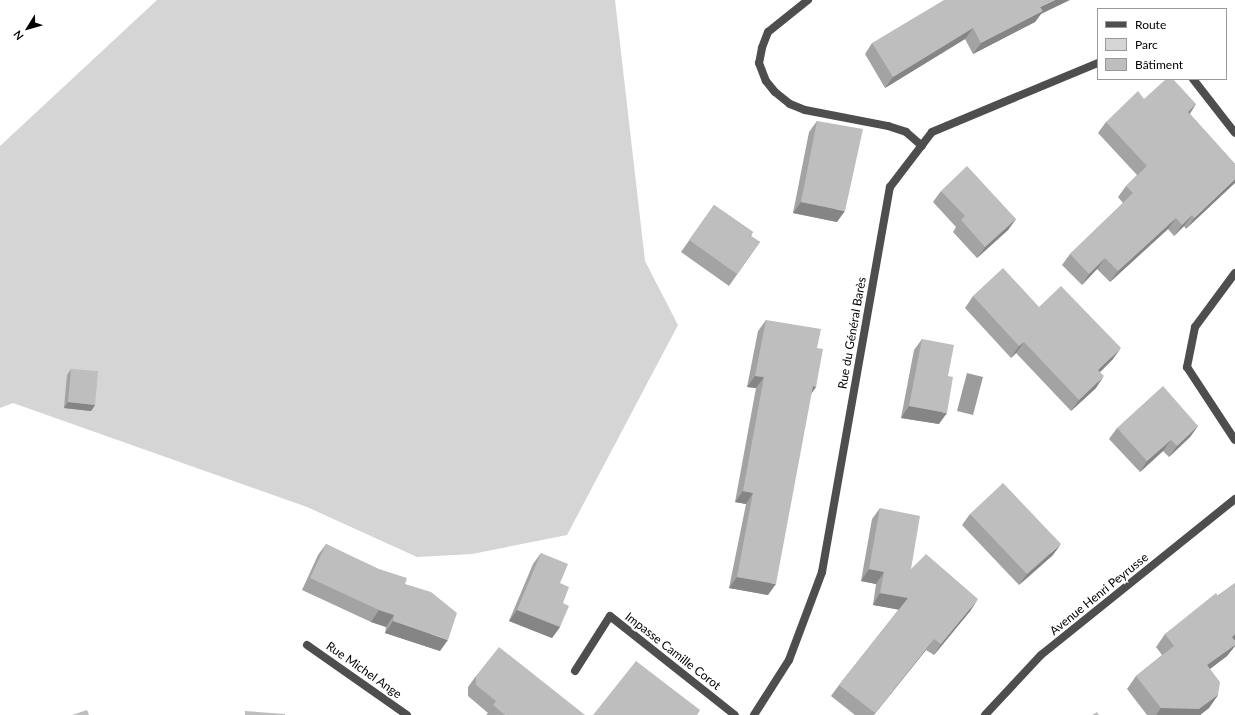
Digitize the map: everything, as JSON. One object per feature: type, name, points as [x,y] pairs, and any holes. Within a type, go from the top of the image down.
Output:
[{"type":"street","points":[[808,0],[768,32],[762,48],[759,63],[766,81],[775,92],[790,104],[805,110],[888,126],[906,132],[922,146]]},
{"type":"street","name":"Rue du Général Barès","points":[[754,715],[789,660],[822,572],[890,187],[932,132],[1097,64]]},
{"type":"street","points":[[1194,80],[1235,133]]},
{"type":"street","points":[[1235,273],[1195,327],[1187,367],[1235,440]]},
{"type":"street","name":"Avenue Henri Peyrusse","points":[[985,715],[1041,656],[1235,499]]},
{"type":"street","name":"Impasse Camille Corot","points":[[575,671],[610,616],[735,715]]},
{"type":"street","name":"Rue Michel Ange","points":[[308,645],[407,715]]},
{"type":"green space","points":[[157,0],[615,0],[645,261],[678,325],[567,535],[472,554],[417,557],[307,507],[13,403],[0,408],[0,146]]},
{"type":"shaded area","points":[[967,373],[983,377],[973,415],[957,411]]},
{"type":"building","points":[[944,0],[1055,0],[1040,7],[1043,11],[981,43],[973,28],[893,77],[872,43]]},
{"type":"building","points":[[1165,80],[1174,80],[1196,104],[1188,112],[1235,164],[1235,179],[1194,218],[1192,215],[1182,225],[1176,218],[1118,271],[1105,258],[1089,274],[1070,254],[1133,193],[1126,186],[1147,166],[1106,122],[1138,91],[1144,99]]},
{"type":"building","points":[[817,121],[863,129],[845,211],[801,202]]},
{"type":"building","points":[[967,166],[1016,219],[985,247],[961,220],[965,216],[941,191]]},
{"type":"building","points":[[714,205],[753,232],[750,236],[760,242],[737,274],[689,240]]},
{"type":"building","points":[[1003,268],[1039,307],[1061,286],[1121,348],[1098,370],[1104,376],[1079,400],[1024,342],[1019,346],[973,296]]},
{"type":"building","points":[[766,320],[821,329],[817,348],[823,349],[816,387],[813,386],[776,584],[737,577],[753,493],[743,491],[764,377],[755,376]]},
{"type":"building","points":[[922,339],[954,345],[948,376],[953,377],[947,413],[909,406]]},
{"type":"building","points":[[71,369],[98,371],[95,405],[68,402]]},
{"type":"building","points":[[1163,386],[1198,426],[1177,446],[1171,440],[1147,461],[1117,428]]},
{"type":"building","points":[[1003,483],[1061,544],[1027,574],[970,514]]},
{"type":"building","points":[[880,508],[920,516],[911,569],[926,554],[978,599],[941,644],[934,639],[875,713],[839,685],[908,598],[880,593],[884,572],[869,569]]},
{"type":"building","points":[[326,544],[379,569],[407,578],[405,584],[431,592],[457,613],[448,640],[393,621],[394,615],[379,610],[310,578]]},
{"type":"building","points":[[541,553],[568,564],[560,583],[569,587],[563,603],[569,606],[560,627],[517,610]]},
{"type":"building","points":[[1235,583],[1235,634],[1232,637],[1235,641],[1235,645],[1207,665],[1220,682],[1218,695],[1199,709],[1161,708],[1136,676],[1174,646],[1165,634],[1216,593],[1218,596]]},
{"type":"building","points":[[499,647],[585,715],[505,715],[493,705],[496,701],[476,685],[476,676]]},
{"type":"building","points":[[636,661],[700,710],[697,715],[593,715]]},
{"type":"building","points":[[87,710],[89,715],[72,715]]},
{"type":"building","points":[[245,711],[285,714],[285,715],[245,715]]},
{"type":"building","points":[[1097,712],[1099,715],[1092,715]]}]
